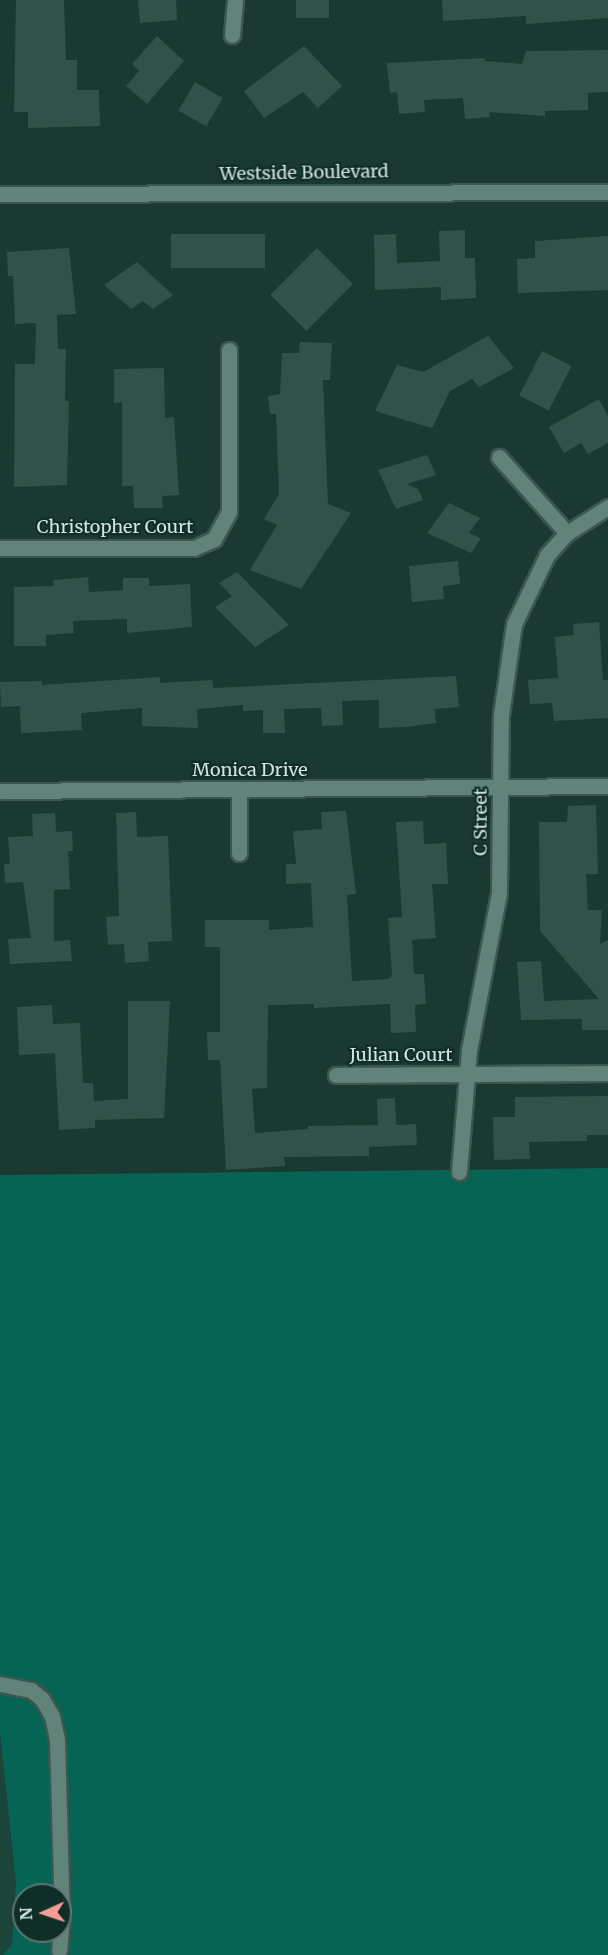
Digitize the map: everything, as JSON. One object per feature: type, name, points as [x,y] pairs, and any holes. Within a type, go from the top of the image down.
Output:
[{"type":"street","points":[[232,36],[235,0]]},
{"type":"street","name":"Westside Boulevard","points":[[0,194],[608,192]]},
{"type":"street","name":"Christopher Court","points":[[0,548],[194,548],[214,539],[229,512],[229,350]]},
{"type":"street","points":[[499,457],[567,533]]},
{"type":"street","name":"C Street","points":[[459,1172],[466,1074],[499,893],[501,715],[514,624],[537,571],[567,533],[608,507]]},
{"type":"street","name":"Monica Drive","points":[[0,791],[608,786]]},
{"type":"street","points":[[239,790],[239,853]]},
{"type":"street","name":"Julian Court","points":[[336,1076],[608,1073]]},
{"type":"street","points":[[0,1684],[31,1690],[42,1699],[52,1716],[57,1739],[62,1918],[59,1950]]},
{"type":"shaded area","points":[[0,1692],[56,1883],[12,1883],[12,1943],[29,1943],[34,1955],[0,1955]]},
{"type":"green space","points":[[608,1168],[608,1955],[3,1955],[12,1943],[72,1943],[72,1883],[16,1883],[0,1733],[0,1175]]},
{"type":"building","points":[[16,0],[64,0],[66,60],[77,60],[77,90],[99,90],[100,126],[28,128],[28,112],[14,112]]},
{"type":"building","points":[[138,0],[176,0],[177,20],[140,23]]},
{"type":"building","points":[[296,0],[329,0],[329,18],[296,18]]},
{"type":"building","points":[[442,0],[608,0],[608,18],[526,24],[526,16],[443,21]]},
{"type":"building","points":[[157,36],[184,61],[147,104],[126,86],[139,71],[132,64]]},
{"type":"building","points":[[304,46],[342,86],[318,108],[303,92],[264,118],[244,91]]},
{"type":"building","points":[[608,50],[608,92],[588,93],[588,110],[545,111],[545,116],[489,112],[490,117],[465,119],[463,98],[424,100],[425,112],[399,114],[397,92],[390,93],[387,63],[485,58],[485,61],[522,64],[526,51]]},
{"type":"building","points":[[195,82],[223,98],[206,127],[178,111]]},
{"type":"building","points":[[465,230],[465,258],[475,258],[476,298],[441,300],[441,287],[375,290],[374,235],[396,234],[397,263],[440,261],[439,231]]},
{"type":"building","points":[[171,234],[265,234],[265,268],[171,268]]},
{"type":"building","points":[[608,236],[608,290],[518,293],[517,259],[535,258],[535,241]]},
{"type":"building","points":[[69,248],[76,314],[57,315],[58,349],[66,349],[65,401],[69,401],[67,485],[14,487],[15,364],[35,364],[36,323],[15,324],[13,276],[8,276],[7,252]]},
{"type":"building","points":[[317,248],[353,284],[306,331],[270,295]]},
{"type":"building","points":[[137,262],[173,295],[153,309],[143,301],[131,309],[104,285]]},
{"type":"building","points":[[488,336],[514,368],[479,387],[472,379],[450,391],[432,428],[375,411],[397,365],[423,372]]},
{"type":"building","points":[[300,342],[332,343],[330,380],[323,380],[328,504],[351,513],[301,589],[250,570],[277,525],[264,519],[279,494],[276,414],[270,414],[268,396],[280,394],[282,353],[299,353]]},
{"type":"building","points":[[542,351],[571,366],[549,411],[519,396]]},
{"type":"building","points":[[164,368],[165,418],[174,417],[179,495],[162,496],[163,508],[134,508],[133,486],[122,486],[122,402],[114,403],[114,369]]},
{"type":"building","points":[[599,399],[608,416],[608,443],[588,454],[581,443],[564,453],[549,427]]},
{"type":"building","points":[[427,455],[436,475],[407,484],[418,489],[423,500],[396,509],[378,470]]},
{"type":"building","points":[[449,503],[480,518],[469,533],[481,538],[471,553],[427,533]]},
{"type":"building","points":[[458,561],[460,584],[443,586],[444,599],[412,602],[409,566]]},
{"type":"building","points":[[237,572],[289,625],[255,647],[215,607],[232,596],[219,583]]},
{"type":"building","points":[[88,577],[89,592],[123,590],[123,578],[149,578],[149,586],[190,584],[192,627],[127,633],[127,619],[73,621],[74,633],[46,635],[46,646],[14,646],[14,587],[54,586],[53,580]]},
{"type":"building","points":[[599,622],[603,680],[608,680],[608,718],[554,721],[552,703],[530,704],[528,680],[558,678],[555,637],[574,635],[573,624]]},
{"type":"building","points":[[456,676],[459,707],[435,709],[436,723],[405,727],[379,728],[379,700],[342,701],[343,725],[322,726],[321,708],[284,709],[285,733],[263,733],[263,710],[243,711],[243,705],[197,709],[198,728],[142,726],[142,708],[81,713],[82,730],[21,733],[20,706],[1,707],[0,682],[42,681],[42,685],[160,677],[160,683],[212,680],[213,688]]},
{"type":"building","points":[[596,805],[598,874],[586,874],[588,910],[602,910],[600,944],[608,940],[608,1030],[582,1030],[582,1019],[521,1020],[517,962],[541,961],[544,1001],[599,999],[540,931],[539,822],[567,822],[568,806]]},
{"type":"building","points":[[346,811],[356,894],[347,895],[352,981],[389,979],[392,975],[388,918],[402,917],[396,822],[423,821],[424,844],[446,843],[448,884],[432,884],[436,938],[412,940],[414,974],[424,974],[426,1004],[415,1005],[416,1032],[391,1033],[390,1004],[314,1008],[314,1004],[268,1005],[267,1088],[252,1089],[255,1133],[308,1129],[308,1126],[378,1125],[377,1099],[395,1098],[396,1125],[416,1124],[417,1145],[369,1147],[369,1156],[284,1157],[285,1166],[226,1170],[220,1060],[208,1060],[207,1032],[220,1032],[220,947],[205,947],[205,920],[269,920],[269,930],[313,927],[311,883],[286,884],[286,864],[296,864],[293,831],[322,829],[321,812]]},
{"type":"building","points":[[136,812],[137,837],[168,836],[172,941],[148,942],[149,961],[125,963],[124,944],[108,945],[106,917],[119,916],[116,813]]},
{"type":"building","points":[[55,813],[56,832],[72,831],[73,851],[68,851],[70,889],[54,890],[54,941],[70,940],[72,961],[10,964],[8,939],[31,938],[23,882],[5,883],[4,864],[10,864],[8,837],[33,836],[32,814]]},
{"type":"building","points":[[128,1001],[170,1001],[164,1118],[95,1120],[95,1128],[59,1130],[55,1053],[19,1055],[17,1007],[52,1005],[53,1024],[80,1023],[83,1083],[93,1083],[94,1101],[128,1099]]},
{"type":"building","points":[[608,1096],[608,1135],[587,1135],[587,1141],[529,1142],[530,1159],[494,1160],[493,1117],[515,1117],[515,1097]]}]
